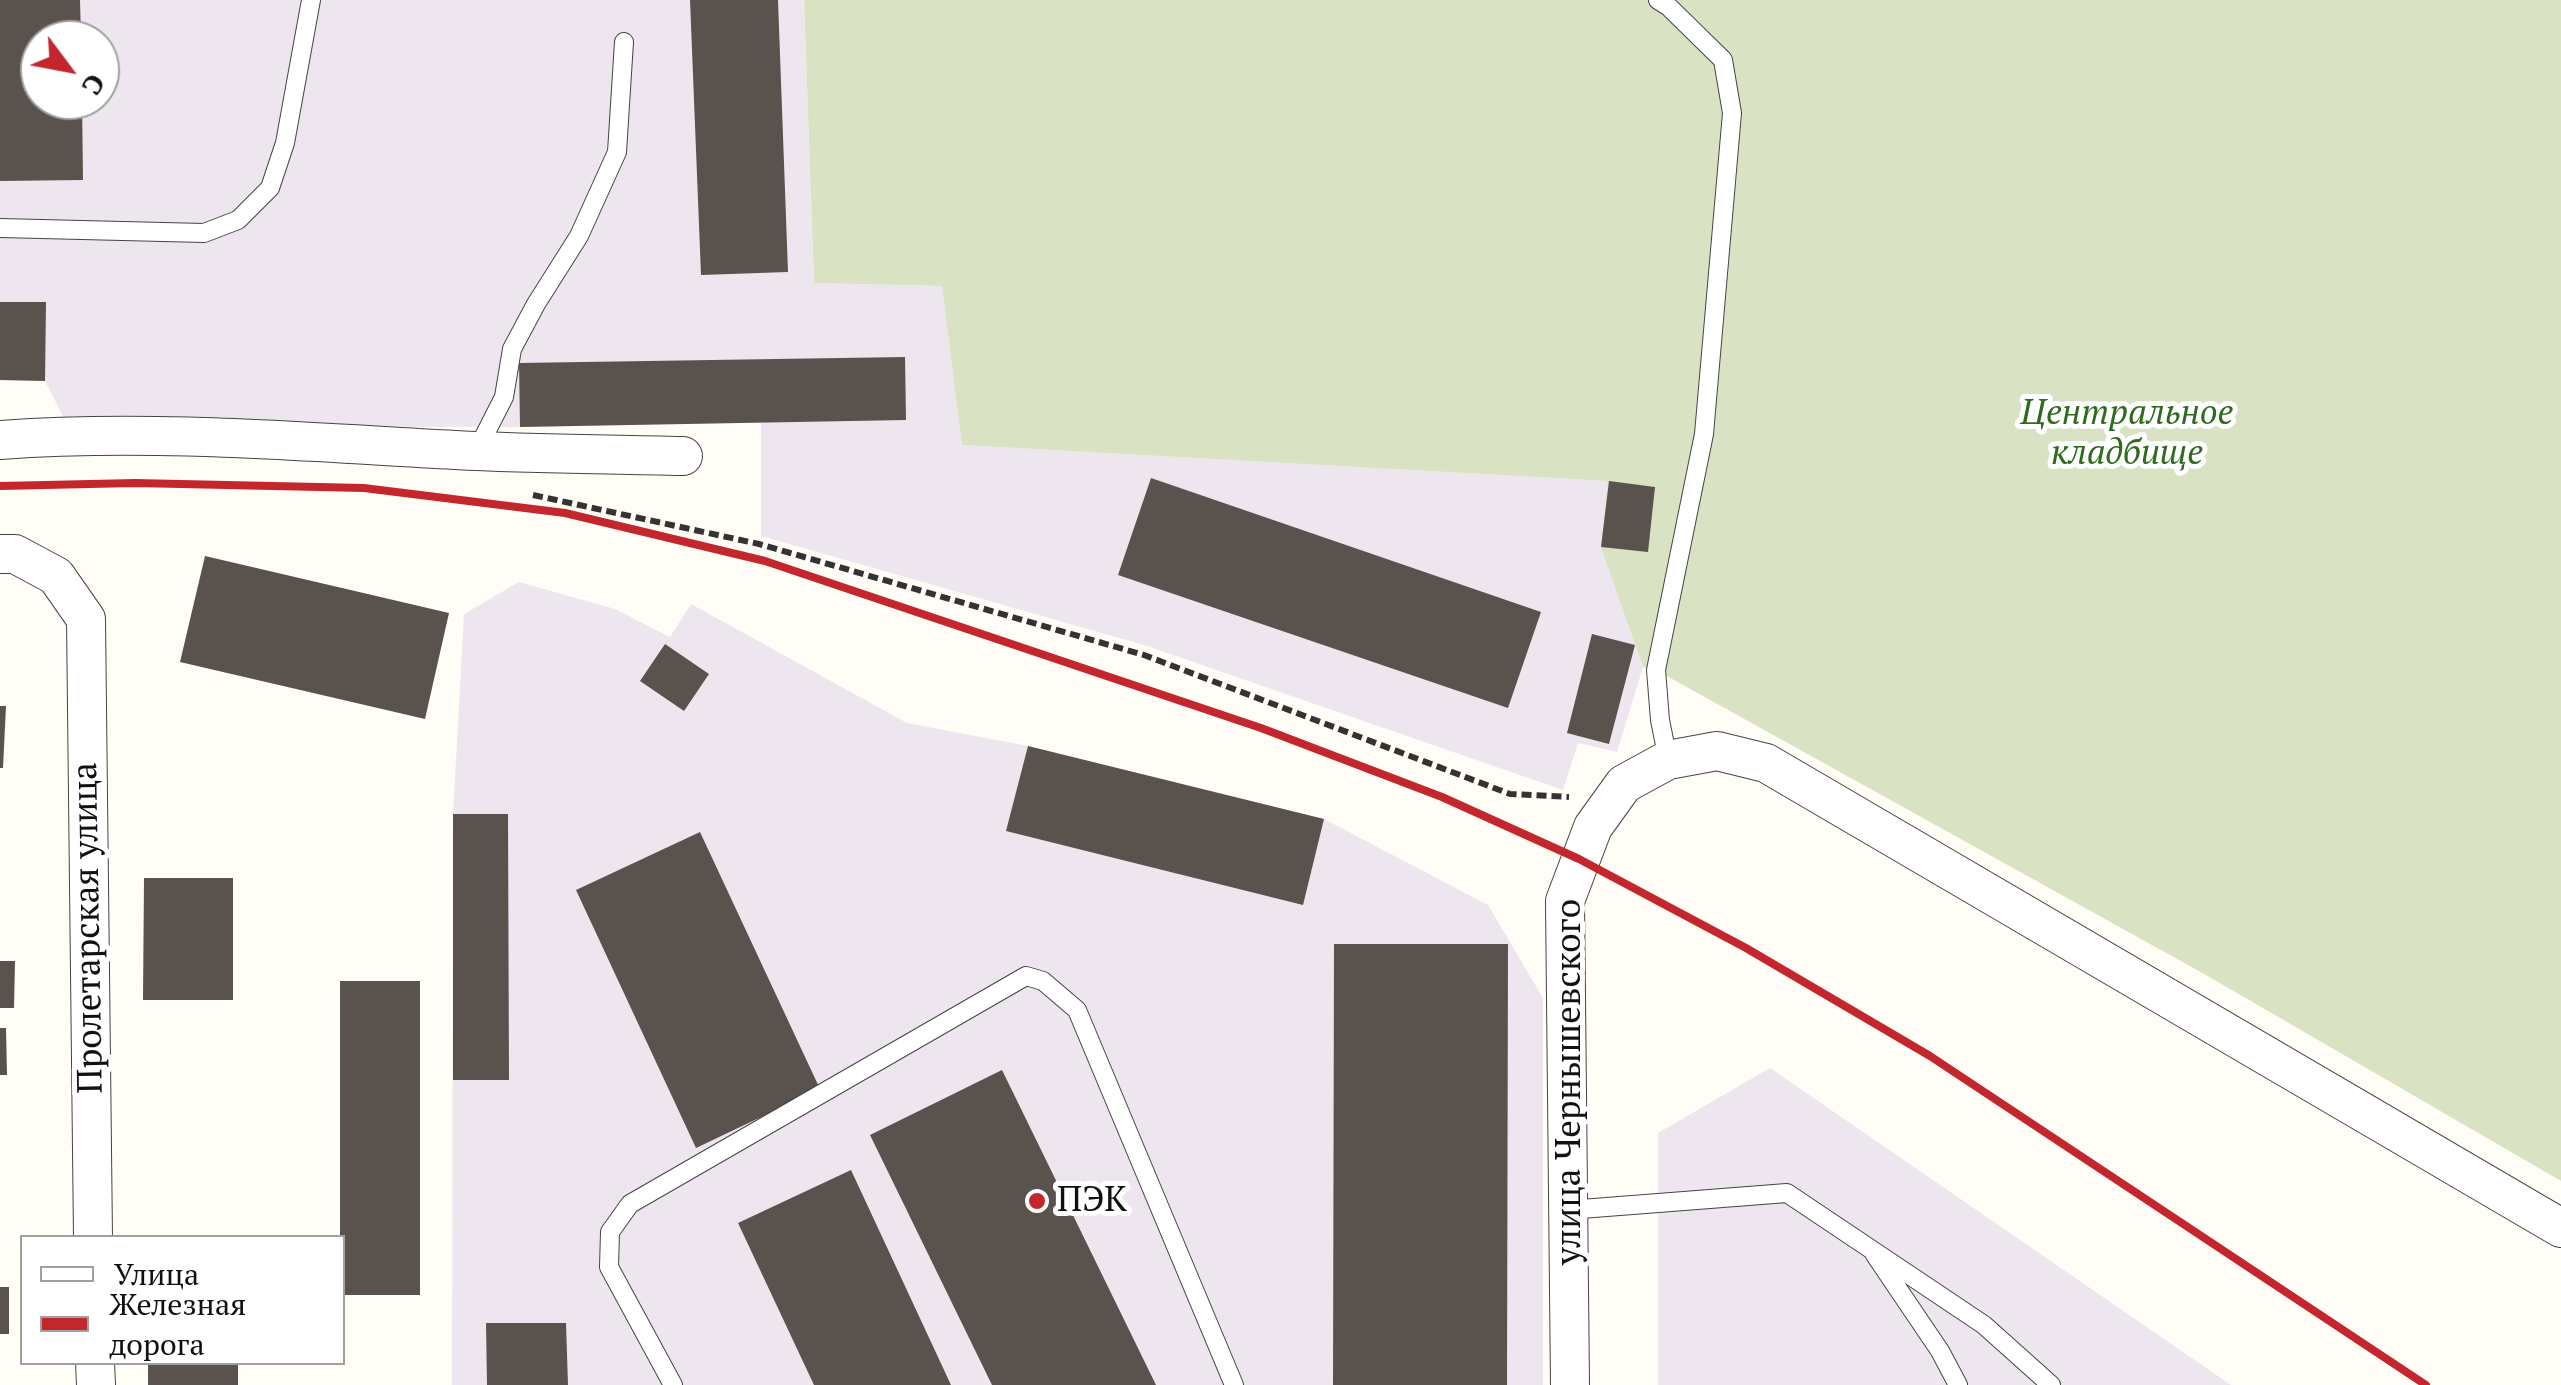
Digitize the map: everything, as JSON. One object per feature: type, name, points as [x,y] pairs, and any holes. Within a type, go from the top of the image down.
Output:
[{"type":"street","points":[[0,440],[64,435],[174,435],[682,456]]},
{"type":"street","name":"Пролетарская улица","points":[[0,554],[15,554],[56,576],[86,619],[93,1235]]},
{"type":"street","name":"улица Чернышевского","points":[[1570,1385],[1565,902],[1593,826],[1624,784],[1668,760],[1717,752],[1766,763],[2561,1228]]},
{"type":"lane","points":[[0,228],[204,233],[238,220],[270,188],[285,143],[310,0]]},
{"type":"lane","points":[[1658,0],[1669,6],[1723,60],[1732,114],[1704,434],[1656,670],[1668,760]]},
{"type":"lane","points":[[477,450],[504,397],[512,349],[578,236],[617,152],[624,42]]},
{"type":"lane","points":[[673,1385],[610,1267],[610,1232],[630,1204],[1026,976],[1043,981],[1076,1010],[1234,1385]]},
{"type":"lane","points":[[1568,1210],[1787,1193],[1984,1325],[2050,1385]]},
{"type":"lane","points":[[1870,1248],[1940,1351],[1958,1385]]},
{"type":"path","points":[[520,492],[759,544],[1144,655],[1510,794],[1567,798],[1624,784]]},
{"type":"shaded area","points":[[0,0],[804,0],[814,283],[942,286],[963,445],[1609,481],[1602,547],[1643,667],[1617,752],[1578,743],[1563,790],[1147,646],[761,536],[761,422],[520,427],[68,426],[45,381],[0,380]]},
{"type":"shaded area","points":[[519,582],[615,609],[670,637],[691,604],[907,723],[1028,746],[1324,819],[1488,905],[1543,998],[1543,1385],[452,1385],[453,814],[464,614]]},
{"type":"shaded area","points":[[1770,1068],[2231,1385],[1658,1385],[1658,1133]]},
{"type":"green space","name":"Центральное кладбище","points":[[804,0],[2561,0],[2561,1181],[2206,975],[1656,670],[1643,667],[1601,547],[1608,481],[962,445],[942,286],[814,283]]},
{"type":"building","points":[[0,0],[80,0],[80,20],[20,20],[20,120],[82,120],[83,180],[0,181]]},
{"type":"building","points":[[690,0],[778,0],[788,272],[701,275]]},
{"type":"building","points":[[0,302],[46,302],[45,381],[0,380]]},
{"type":"building","points":[[905,357],[906,420],[520,427],[519,363]]},
{"type":"building","points":[[1151,478],[1541,612],[1508,708],[1118,575]]},
{"type":"building","points":[[1609,481],[1655,487],[1648,552],[1601,547]]},
{"type":"building","points":[[205,556],[449,613],[425,719],[180,662]]},
{"type":"building","points":[[1592,634],[1635,645],[1609,744],[1567,733]]},
{"type":"building","points":[[665,644],[709,674],[684,711],[640,681]]},
{"type":"building","points":[[0,706],[6,706],[3,768],[0,768]]},
{"type":"building","points":[[1028,746],[1324,819],[1303,905],[1006,831]]},
{"type":"building","points":[[453,814],[508,814],[509,1080],[453,1080]]},
{"type":"building","points":[[700,832],[820,1089],[696,1148],[576,890]]},
{"type":"building","points":[[144,878],[233,878],[233,1000],[143,1000]]},
{"type":"building","points":[[1334,944],[1508,944],[1507,1385],[1333,1385]]},
{"type":"building","points":[[0,961],[15,961],[14,1008],[0,1008]]},
{"type":"building","points":[[340,981],[420,981],[420,1295],[345,1295],[345,1235],[340,1235]]},
{"type":"building","points":[[0,1028],[6,1028],[7,1075],[0,1075]]},
{"type":"building","points":[[1002,1070],[1156,1385],[992,1385],[870,1135]]},
{"type":"building","points":[[851,1170],[951,1385],[814,1385],[738,1223]]},
{"type":"building","points":[[0,1287],[9,1287],[9,1334],[0,1334]]},
{"type":"building","points":[[486,1323],[566,1323],[568,1385],[487,1385]]},
{"type":"building","points":[[148,1365],[238,1365],[238,1385],[148,1385]]},
{"type":"railway","points":[[0,486],[135,483],[364,488],[565,513],[765,561],[1261,728],[1442,797],[1579,859],[1746,948],[1930,1056],[2426,1385]]},
{"type":"place","name":"ПЭК","points":[[1037,1201]]}]
